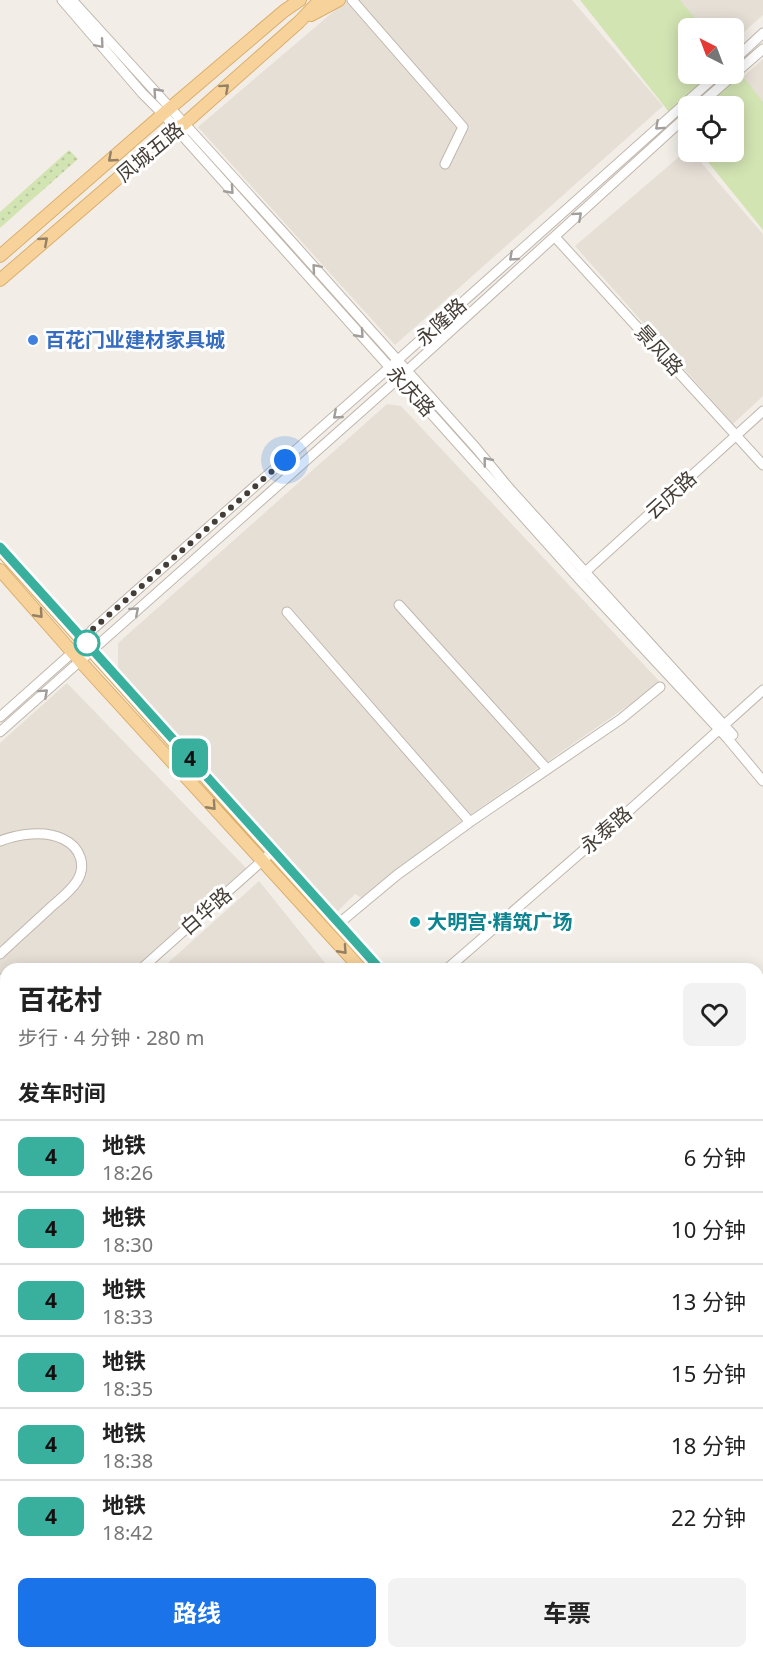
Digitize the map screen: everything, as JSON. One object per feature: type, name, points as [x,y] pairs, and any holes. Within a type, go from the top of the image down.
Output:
[{"type":"main road","points":[[285,11],[293,0]]},
{"type":"main road","points":[[285,11],[300,0]]},
{"type":"main road","points":[[299,22],[320,0]]},
{"type":"main road","points":[[299,22],[339,0]]},
{"type":"main road","name":"凤城五路","points":[[0,255],[285,11]]},
{"type":"main road","name":"凤城五路","points":[[0,279],[180,127],[299,22]]},
{"type":"main road","points":[[0,549],[372,963]]},
{"type":"main road","points":[[0,570],[356,963]]},
{"type":"street","name":"永庆路","points":[[62,0],[142,93],[167,111]]},
{"type":"street","name":"永庆路","points":[[72,0],[180,127],[394,364],[407,371],[476,447],[582,575]]},
{"type":"street","points":[[352,0],[463,127],[446,164]]},
{"type":"street","points":[[744,51],[763,33]]},
{"type":"street","points":[[709,96],[763,49]]},
{"type":"street","name":"永隆路","points":[[76,656],[82,640],[707,84]]},
{"type":"street","name":"永隆路","points":[[76,656],[91,650],[407,371],[678,124]]},
{"type":"street","name":"景风路","points":[[555,237],[763,465]]},
{"type":"street","name":"永庆路","points":[[394,364],[399,378],[763,772]]},
{"type":"street","name":"云庆路","points":[[582,575],[763,411]]},
{"type":"street","points":[[399,604],[547,769]]},
{"type":"street","points":[[287,612],[470,822]]},
{"type":"street","points":[[0,717],[76,656]]},
{"type":"street","points":[[0,732],[76,656]]},
{"type":"street","points":[[337,925],[397,875],[621,719],[660,687]]},
{"type":"street","name":"永泰路","points":[[454,963],[763,690]]},
{"type":"street","name":"永庆路","points":[[721,728],[763,781]]},
{"type":"street","points":[[0,842],[27,835],[48,834],[72,844],[80,854],[83,863],[78,880],[67,893],[0,954]]},
{"type":"street","name":"白华路","points":[[148,963],[272,852]]},
{"type":"shaded area","points":[[347,0],[572,0],[663,106],[395,345],[198,127]]},
{"type":"shaded area","points":[[679,0],[763,0],[763,15],[744,32],[744,18],[694,18]]},
{"type":"shaded area","points":[[763,59],[763,118],[734,85],[744,84],[744,76]]},
{"type":"shaded area","points":[[678,158],[678,162],[701,162],[763,234],[763,396],[733,424],[575,246]]},
{"type":"shaded area","points":[[387,404],[401,406],[661,683],[457,824],[362,898],[355,894],[336,913],[118,668],[118,643]]},
{"type":"shaded area","points":[[67,683],[247,869],[140,963],[0,963],[0,743]]},
{"type":"shaded area","points":[[259,881],[325,963],[168,963]]},
{"type":"green space","points":[[580,0],[680,0],[695,18],[678,18],[678,84],[744,84],[744,78],[763,102],[763,230],[708,162],[744,162],[744,96],[678,96],[678,123]]},
{"type":"green space","points":[[69,150],[78,159],[0,228],[0,212]]},
{"type":"metro line","name":"4","points":[[0,547],[375,963]]},
{"type":"place","name":"百花门业建材家具城","points":[[33,340]]},
{"type":"place","name":"大明宫·精筑广场","points":[[415,922]]},
{"type":"route","points":[[87,643],[82,640],[93,629],[285,460]]}]
